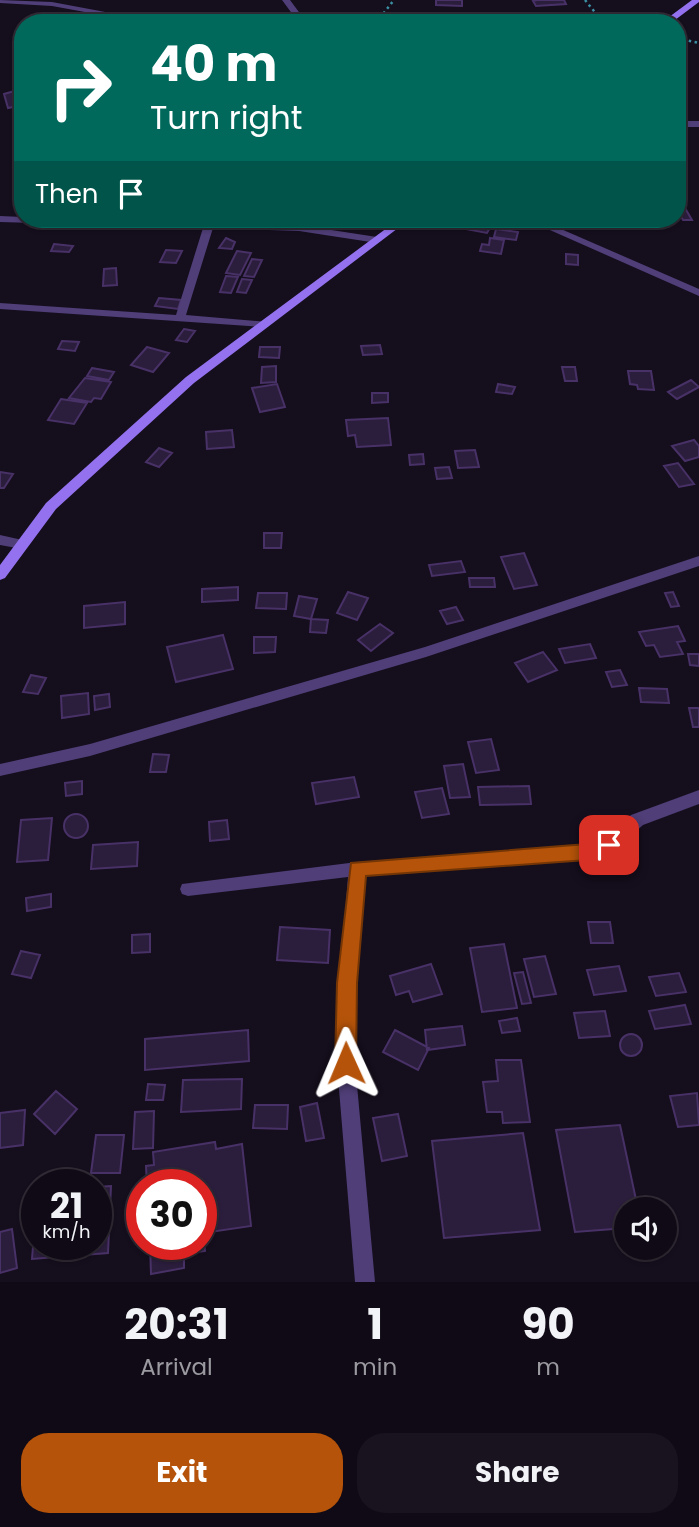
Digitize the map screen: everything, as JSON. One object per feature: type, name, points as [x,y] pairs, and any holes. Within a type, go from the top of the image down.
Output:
[{"type":"main road","points":[[678,14],[698,0]]},
{"type":"main road","points":[[0,575],[51,506],[170,398],[393,228]]},
{"type":"street","points":[[0,1],[53,2],[114,14]]},
{"type":"street","points":[[180,318],[208,228]]},
{"type":"street","points":[[298,228],[344,232],[377,240]]},
{"type":"street","points":[[551,228],[699,293]]},
{"type":"street","points":[[0,306],[264,324]]},
{"type":"street","points":[[0,540],[22,544]]},
{"type":"street","points":[[0,770],[90,750],[426,652],[699,561]]},
{"type":"street","points":[[188,889],[358,869],[587,852],[609,845],[637,820],[699,797]]},
{"type":"street","points":[[358,869],[344,1041],[365,1282]]},
{"type":"path","points":[[383,14],[394,0]]},
{"type":"path","points":[[585,0],[597,14]]},
{"type":"building","points":[[436,0],[462,0],[462,6],[436,5]]},
{"type":"building","points":[[564,0],[566,4],[536,6],[533,1]]},
{"type":"building","points":[[14,91],[14,107],[8,108],[4,94]]},
{"type":"building","points":[[686,210],[692,220],[686,220]]},
{"type":"building","points":[[466,228],[490,228],[487,233]]},
{"type":"building","points":[[496,229],[518,232],[516,240],[494,237]]},
{"type":"building","points":[[226,238],[235,242],[232,249],[219,248]]},
{"type":"building","points":[[490,238],[504,240],[501,254],[480,251],[482,244],[489,245]]},
{"type":"building","points":[[54,244],[73,246],[69,252],[51,251]]},
{"type":"building","points":[[166,250],[182,251],[176,263],[160,262]]},
{"type":"building","points":[[237,251],[251,253],[240,275],[226,273]]},
{"type":"building","points":[[566,254],[578,255],[578,265],[566,264]]},
{"type":"building","points":[[252,259],[262,260],[254,277],[244,276]]},
{"type":"building","points":[[116,268],[117,285],[103,286],[104,269]]},
{"type":"building","points":[[226,276],[238,277],[231,293],[220,292]]},
{"type":"building","points":[[242,279],[252,280],[246,293],[237,292]]},
{"type":"building","points":[[159,298],[181,300],[178,309],[155,306]]},
{"type":"building","points":[[184,329],[195,331],[187,342],[176,340]]},
{"type":"building","points":[[62,341],[79,342],[75,351],[58,349]]},
{"type":"building","points":[[380,345],[382,354],[363,355],[361,346]]},
{"type":"building","points":[[147,347],[169,353],[153,372],[131,365]]},
{"type":"building","points":[[260,347],[280,347],[279,358],[259,357]]},
{"type":"building","points":[[276,366],[276,382],[261,383],[262,367]]},
{"type":"building","points":[[562,367],[575,367],[577,381],[565,381]]},
{"type":"building","points":[[92,368],[114,372],[109,380],[87,376]]},
{"type":"building","points":[[628,371],[651,371],[654,390],[638,389],[637,385],[630,384]]},
{"type":"building","points":[[85,378],[111,382],[101,399],[94,398],[91,402],[69,398]]},
{"type":"building","points":[[691,380],[699,387],[677,399],[668,392]]},
{"type":"building","points":[[277,384],[285,407],[260,412],[252,388]]},
{"type":"building","points":[[498,384],[515,387],[512,394],[496,392]]},
{"type":"building","points":[[372,393],[388,393],[388,402],[372,403]]},
{"type":"building","points":[[61,399],[87,403],[74,424],[48,420]]},
{"type":"building","points":[[388,418],[391,445],[357,447],[355,435],[348,436],[346,420]]},
{"type":"building","points":[[232,430],[234,447],[207,449],[206,432]]},
{"type":"building","points":[[694,440],[699,446],[699,457],[685,461],[672,446]]},
{"type":"building","points":[[159,448],[172,453],[159,467],[146,462]]},
{"type":"building","points":[[475,450],[479,467],[458,468],[455,451]]},
{"type":"building","points":[[423,454],[424,464],[410,465],[409,455]]},
{"type":"building","points":[[678,463],[694,484],[679,487],[664,466]]},
{"type":"building","points":[[449,467],[452,478],[437,479],[435,468]]},
{"type":"building","points":[[0,472],[13,474],[4,488],[0,488]]},
{"type":"building","points":[[264,533],[282,533],[281,548],[264,548]]},
{"type":"building","points":[[524,553],[537,585],[514,589],[501,557]]},
{"type":"building","points":[[461,561],[465,572],[432,576],[429,565]]},
{"type":"building","points":[[469,578],[494,578],[495,587],[470,587]]},
{"type":"building","points":[[238,587],[238,600],[202,602],[202,589]]},
{"type":"building","points":[[348,592],[368,598],[357,620],[337,613]]},
{"type":"building","points":[[673,592],[679,606],[671,607],[665,593]]},
{"type":"building","points":[[258,593],[287,593],[286,609],[256,608]]},
{"type":"building","points":[[299,596],[317,599],[311,619],[294,616]]},
{"type":"building","points":[[125,602],[125,624],[84,628],[84,606]]},
{"type":"building","points":[[456,607],[463,620],[447,624],[440,611]]},
{"type":"building","points":[[311,619],[328,620],[326,633],[310,632]]},
{"type":"building","points":[[380,624],[393,633],[371,651],[358,640]]},
{"type":"building","points":[[678,626],[685,641],[677,642],[683,654],[660,657],[654,645],[646,646],[639,632]]},
{"type":"building","points":[[223,635],[233,669],[176,682],[167,647]]},
{"type":"building","points":[[254,637],[276,637],[275,652],[254,653]]},
{"type":"building","points":[[590,644],[596,658],[565,663],[559,649]]},
{"type":"building","points":[[543,652],[557,670],[528,682],[515,663]]},
{"type":"building","points":[[688,654],[699,654],[699,666],[690,665]]},
{"type":"building","points":[[620,670],[627,685],[612,687],[606,672]]},
{"type":"building","points":[[31,675],[46,678],[38,694],[23,692]]},
{"type":"building","points":[[639,688],[667,689],[669,703],[641,702]]},
{"type":"building","points":[[88,693],[89,714],[62,718],[61,696]]},
{"type":"building","points":[[109,694],[110,707],[95,710],[94,696]]},
{"type":"building","points":[[689,708],[699,708],[699,727],[693,727]]},
{"type":"building","points":[[491,739],[499,770],[476,773],[468,742]]},
{"type":"building","points":[[153,754],[169,755],[166,772],[150,772]]},
{"type":"building","points":[[463,764],[470,797],[450,798],[444,766]]},
{"type":"building","points":[[354,777],[359,797],[316,804],[312,783]]},
{"type":"building","points":[[82,781],[82,794],[66,796],[65,783]]},
{"type":"building","points":[[529,786],[531,804],[480,805],[478,787]]},
{"type":"building","points":[[442,788],[449,814],[422,818],[415,792]]},
{"type":"building","points":[[76,814],[85,817],[88,826],[85,835],[76,838],[67,835],[64,826],[67,817]]},
{"type":"building","points":[[52,818],[48,860],[17,862],[21,820]]},
{"type":"building","points":[[227,820],[229,839],[210,841],[209,822]]},
{"type":"building","points":[[138,842],[137,866],[91,869],[93,845]]},
{"type":"building","points":[[51,894],[51,907],[27,911],[26,898]]},
{"type":"building","points":[[588,922],[610,922],[613,943],[591,943]]},
{"type":"building","points":[[280,927],[330,930],[328,963],[277,960]]},
{"type":"building","points":[[150,934],[150,952],[132,953],[132,935]]},
{"type":"building","points":[[504,944],[517,1008],[482,1012],[470,948]]},
{"type":"building","points":[[21,951],[40,955],[31,978],[12,974]]},
{"type":"building","points":[[545,956],[556,994],[534,997],[524,959]]},
{"type":"building","points":[[431,964],[442,994],[413,1002],[409,991],[396,995],[390,976]]},
{"type":"building","points":[[619,966],[626,991],[594,995],[587,970]]},
{"type":"building","points":[[523,972],[531,1003],[522,1004],[514,973]]},
{"type":"building","points":[[679,973],[686,992],[656,996],[649,977]]},
{"type":"building","points":[[685,1005],[691,1024],[655,1029],[649,1011]]},
{"type":"building","points":[[605,1011],[610,1036],[579,1038],[574,1013]]},
{"type":"building","points":[[517,1018],[520,1031],[502,1033],[499,1021]]},
{"type":"building","points":[[462,1026],[465,1045],[427,1050],[425,1030]]},
{"type":"building","points":[[248,1030],[249,1061],[145,1070],[145,1039]]},
{"type":"building","points":[[395,1030],[429,1048],[418,1070],[383,1052]]},
{"type":"building","points":[[631,1034],[639,1037],[642,1045],[639,1053],[631,1056],[623,1053],[620,1045],[623,1037]]},
{"type":"building","points":[[496,1060],[521,1060],[530,1122],[503,1123],[502,1112],[487,1112],[483,1082],[498,1081]]},
{"type":"building","points":[[242,1079],[241,1109],[181,1112],[183,1080]]},
{"type":"building","points":[[148,1084],[165,1085],[163,1100],[146,1100]]},
{"type":"building","points":[[56,1091],[77,1109],[55,1134],[34,1114]]},
{"type":"building","points":[[697,1093],[699,1125],[678,1127],[670,1096]]},
{"type":"building","points":[[317,1103],[324,1138],[306,1141],[300,1107]]},
{"type":"building","points":[[255,1105],[288,1105],[287,1129],[253,1128]]},
{"type":"building","points":[[25,1110],[23,1145],[0,1148],[0,1113]]},
{"type":"building","points":[[154,1111],[153,1148],[133,1149],[135,1112]]},
{"type":"building","points":[[398,1114],[407,1156],[382,1161],[373,1118]]},
{"type":"building","points":[[620,1125],[635,1197],[614,1197],[614,1229],[575,1232],[556,1130]]},
{"type":"building","points":[[523,1133],[540,1230],[444,1238],[432,1141]]},
{"type":"building","points":[[96,1135],[124,1135],[120,1173],[112,1173],[112,1169],[92,1169]]},
{"type":"building","points":[[215,1142],[216,1149],[242,1144],[251,1226],[217,1231],[217,1169],[146,1169],[146,1166],[154,1165],[153,1152]]},
{"type":"building","points":[[12,1229],[17,1268],[0,1273],[0,1232]]},
{"type":"building","points":[[151,1260],[184,1260],[184,1268],[151,1274]]},
{"type":"route","points":[[346,1063],[344,1041],[347,983],[358,869],[587,852],[609,845]]}]
